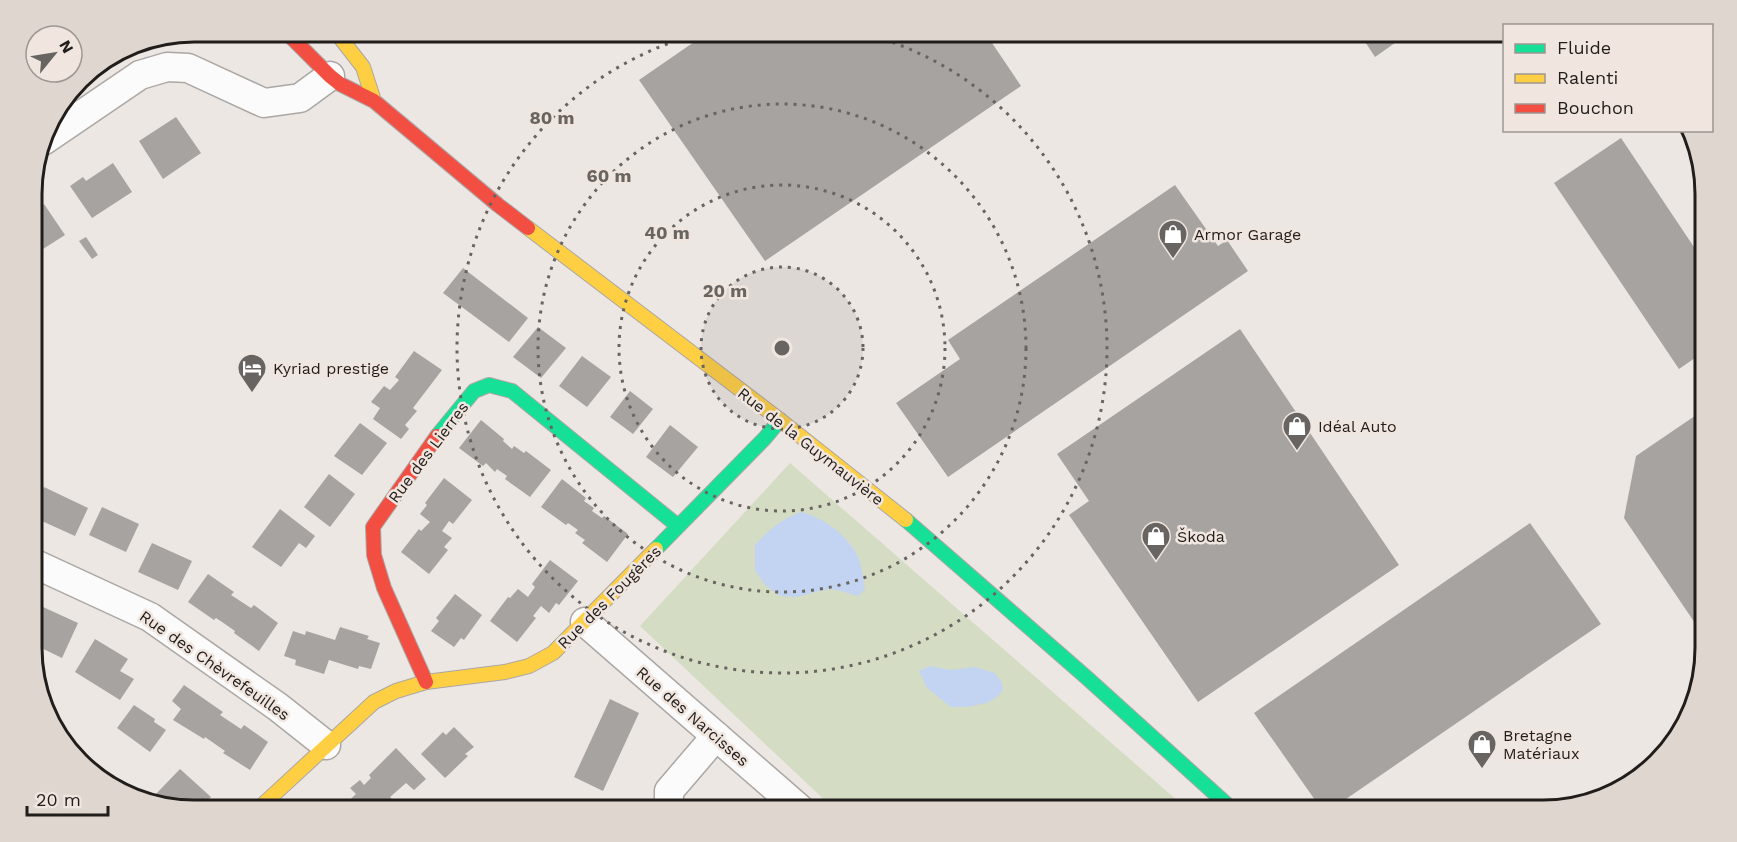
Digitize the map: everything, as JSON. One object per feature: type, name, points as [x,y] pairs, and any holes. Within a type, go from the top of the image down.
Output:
[{"type":"street","name":"Rue de la Guymauvière","points":[[295,42],[340,84],[374,101],[525,226],[780,420],[932,542],[1222,800]]},
{"type":"street","points":[[343,42],[363,67],[374,101]]},
{"type":"street","points":[[56,132],[140,75],[167,67],[188,68],[264,103],[300,98],[330,76]]},
{"type":"street","name":"Rue des Lierres","points":[[426,682],[384,588],[374,555],[373,527],[443,427],[474,391],[489,385],[512,391],[678,526]]},
{"type":"street","name":"Rue des Fougères","points":[[268,800],[374,702],[396,691],[426,682],[505,672],[529,666],[553,653],[765,438],[780,420]]},
{"type":"street","name":"Rue des Chèvrefeuilles","points":[[42,567],[150,616],[278,707],[326,745]]},
{"type":"street","name":"Rue des Narcisses","points":[[585,622],[790,800]]},
{"type":"street","points":[[669,800],[669,791],[716,736]]},
{"type":"green space","points":[[790,463],[1177,800],[825,800],[640,626]]},
{"type":"water","points":[[801,512],[832,527],[851,545],[860,561],[865,589],[858,596],[833,589],[797,597],[780,596],[765,585],[755,570],[755,545],[765,534],[787,518]]},
{"type":"water","points":[[930,666],[950,670],[975,667],[995,673],[1002,683],[1003,690],[987,703],[951,707],[927,688],[919,671]]},
{"type":"building","points":[[694,42],[991,42],[1021,86],[765,261],[639,80]]},
{"type":"building","points":[[1365,42],[1396,42],[1375,57]]},
{"type":"building","points":[[176,117],[201,153],[163,179],[139,141]]},
{"type":"building","points":[[1621,138],[1695,249],[1695,358],[1679,369],[1554,183]]},
{"type":"building","points":[[113,163],[132,192],[92,218],[70,186],[83,177],[86,181]]},
{"type":"building","points":[[1175,185],[1218,246],[1227,240],[1248,271],[948,477],[896,403],[960,359],[948,340]]},
{"type":"building","points":[[44,204],[65,235],[42,250],[42,206]]},
{"type":"building","points":[[86,237],[98,255],[92,259],[79,241]]},
{"type":"building","points":[[463,268],[528,318],[509,342],[443,293]]},
{"type":"building","points":[[538,327],[566,348],[541,378],[513,357]]},
{"type":"building","points":[[1240,329],[1399,565],[1198,702],[1069,515],[1089,501],[1057,454]]},
{"type":"building","points":[[414,351],[442,370],[413,408],[417,411],[405,425],[409,429],[401,439],[373,419],[380,408],[371,402],[384,386],[390,390],[399,380],[395,377]]},
{"type":"building","points":[[582,356],[611,377],[587,407],[559,386]]},
{"type":"building","points":[[630,391],[653,409],[633,434],[610,417]]},
{"type":"building","points":[[1695,416],[1695,623],[1624,518],[1636,456]]},
{"type":"building","points":[[481,420],[504,439],[503,441],[512,449],[514,446],[524,453],[526,451],[551,470],[530,497],[505,479],[507,476],[497,469],[495,472],[486,463],[483,466],[459,448]]},
{"type":"building","points":[[360,423],[387,443],[362,475],[334,456]]},
{"type":"building","points":[[670,425],[698,447],[673,477],[646,457]]},
{"type":"building","points":[[329,474],[355,494],[330,527],[304,507]]},
{"type":"building","points":[[444,478],[472,500],[453,524],[449,521],[442,531],[452,538],[444,547],[448,550],[429,574],[401,552],[419,529],[421,531],[430,522],[420,514],[427,505],[425,503]]},
{"type":"building","points":[[562,479],[586,498],[584,501],[594,508],[592,511],[602,518],[604,516],[628,534],[607,562],[582,543],[585,540],[575,533],[578,530],[568,523],[566,525],[541,507]]},
{"type":"building","points":[[44,487],[88,508],[75,536],[42,521]]},
{"type":"building","points":[[102,507],[139,524],[126,552],[89,535]]},
{"type":"building","points":[[280,509],[315,536],[306,548],[299,543],[281,567],[252,547]]},
{"type":"building","points":[[1530,523],[1601,624],[1345,800],[1315,800],[1254,713]]},
{"type":"building","points":[[152,543],[192,561],[178,590],[138,572]]},
{"type":"building","points":[[550,560],[578,581],[559,605],[556,603],[549,613],[541,606],[533,616],[536,618],[517,642],[490,621],[508,597],[510,598],[518,589],[528,597],[535,587],[532,584]]},
{"type":"building","points":[[208,574],[234,592],[231,595],[251,608],[254,605],[278,623],[259,651],[225,624],[216,618],[214,620],[188,602]]},
{"type":"building","points":[[455,594],[482,615],[464,640],[461,638],[454,647],[431,631],[439,621],[436,618]]},
{"type":"building","points":[[43,607],[78,623],[62,658],[42,648]]},
{"type":"building","points":[[340,627],[369,636],[367,639],[380,643],[371,669],[359,666],[358,669],[329,660],[324,674],[295,665],[296,660],[284,656],[293,631],[305,635],[306,631],[335,640]]},
{"type":"building","points":[[95,639],[128,659],[120,671],[134,679],[120,700],[75,672]]},
{"type":"building","points":[[184,685],[223,712],[220,715],[241,729],[244,725],[268,742],[250,770],[223,753],[225,751],[205,737],[204,739],[173,720],[181,709],[172,701]]},
{"type":"building","points":[[610,699],[639,713],[603,791],[574,777]]},
{"type":"building","points":[[134,705],[155,719],[154,722],[166,730],[150,752],[117,728]]},
{"type":"building","points":[[454,727],[474,747],[445,778],[421,754],[443,732],[446,735]]},
{"type":"building","points":[[396,748],[426,779],[414,790],[406,783],[390,797],[393,800],[350,800],[356,794],[350,788],[360,780],[364,785],[371,778],[369,775]]},
{"type":"building","points":[[180,769],[211,797],[208,800],[194,800],[155,795]]},
{"type":"traffic: fast","points":[[437,436],[474,391],[489,385],[512,391],[678,526]]},
{"type":"traffic: fast","points":[[656,549],[780,420]]},
{"type":"traffic: fast","points":[[906,520],[1086,677],[1222,800]]},
{"type":"traffic: slow","points":[[344,42],[363,67],[374,101]]},
{"type":"traffic: slow","points":[[528,228],[780,420],[906,520]]},
{"type":"traffic: slow","points":[[268,800],[374,702],[396,691],[426,682],[505,672],[529,666],[553,653],[656,549]]},
{"type":"traffic: jam","points":[[296,42],[330,76],[340,84],[374,101],[528,228]]},
{"type":"traffic: jam","points":[[426,682],[384,588],[374,555],[373,527],[437,436]]},
{"type":"place","name":"Armor Garage","points":[[1173,260]]},
{"type":"place","name":"Kyriad prestige","points":[[252,394]]},
{"type":"place","name":"Idéal Auto","points":[[1297,452]]},
{"type":"place","name":"Škoda","points":[[1156,562]]},
{"type":"place","name":"Bretagne Matériaux","points":[[1482,770]]}]
